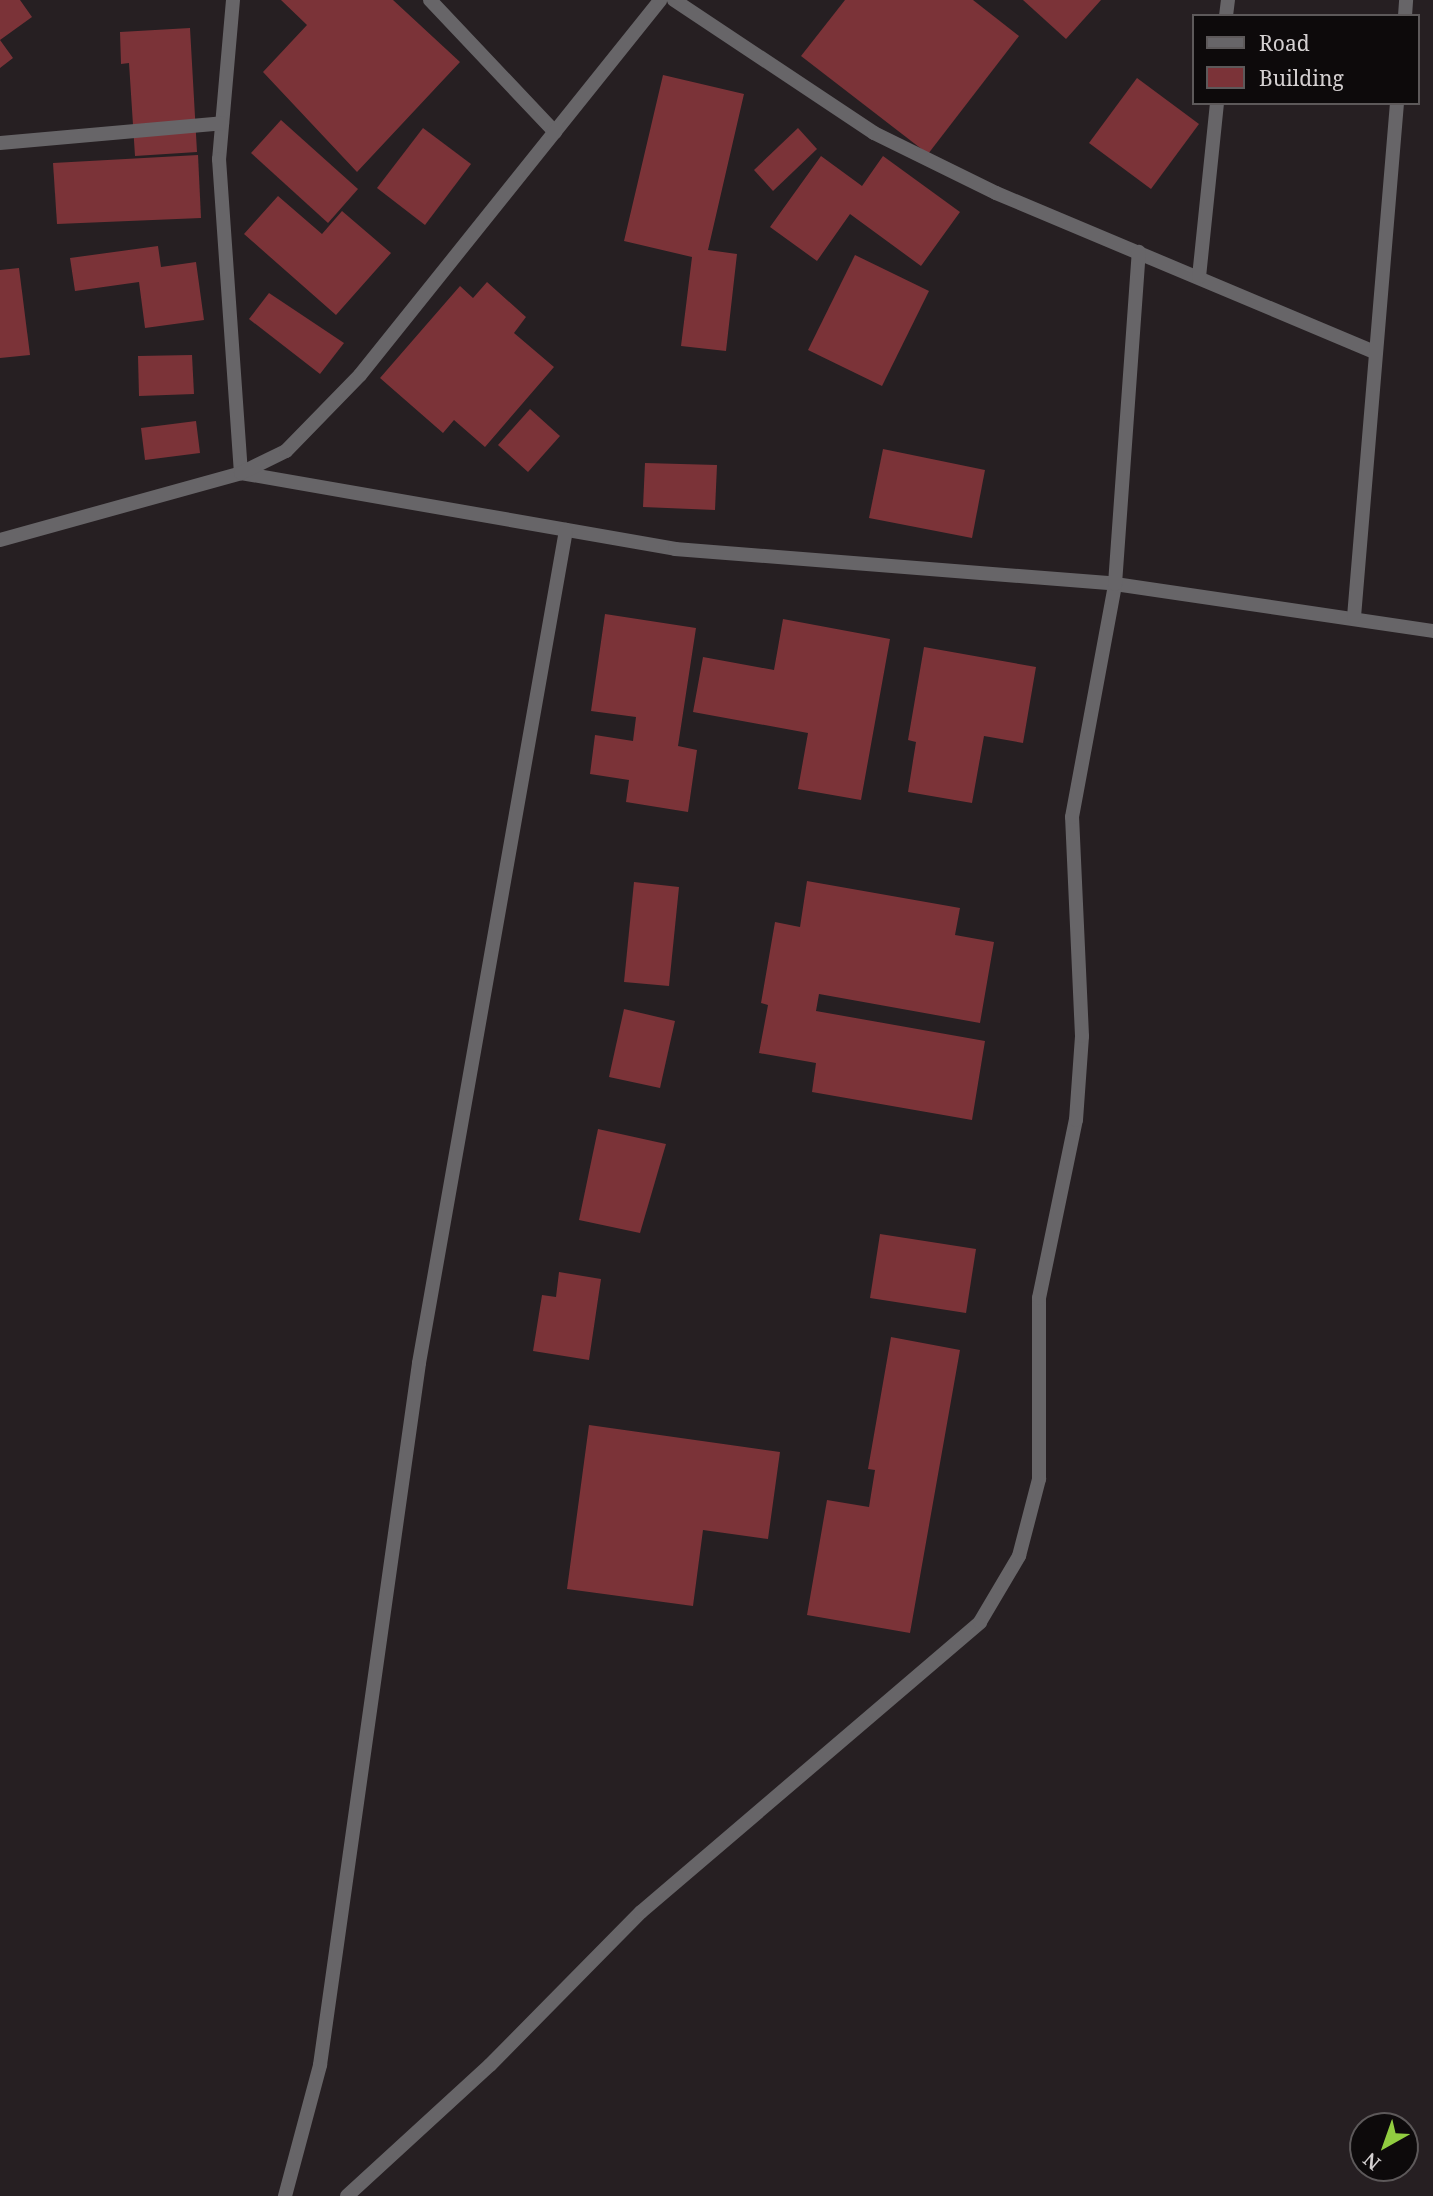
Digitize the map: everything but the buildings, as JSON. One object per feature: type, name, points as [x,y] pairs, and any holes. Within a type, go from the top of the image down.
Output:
[{"type":"street","points":[[233,0],[219,159],[241,473]]},
{"type":"street","points":[[430,0],[555,132]]},
{"type":"street","points":[[0,540],[241,473],[286,451],[360,375],[660,0]]},
{"type":"street","points":[[674,0],[874,133],[996,193],[1375,352]]},
{"type":"street","points":[[1199,277],[1217,105]]},
{"type":"street","points":[[1354,617],[1397,105]]},
{"type":"street","points":[[0,144],[222,122]]},
{"type":"street","points":[[347,2196],[489,2064],[641,1912],[980,1622],[1019,1556],[1039,1479],[1039,1298],[1076,1120],[1082,1036],[1072,817],[1115,584],[1139,252]]},
{"type":"street","points":[[241,473],[675,550],[1115,584],[1354,617],[1433,631]]},
{"type":"street","points":[[285,2196],[320,2065],[419,1363],[566,530]]}]
